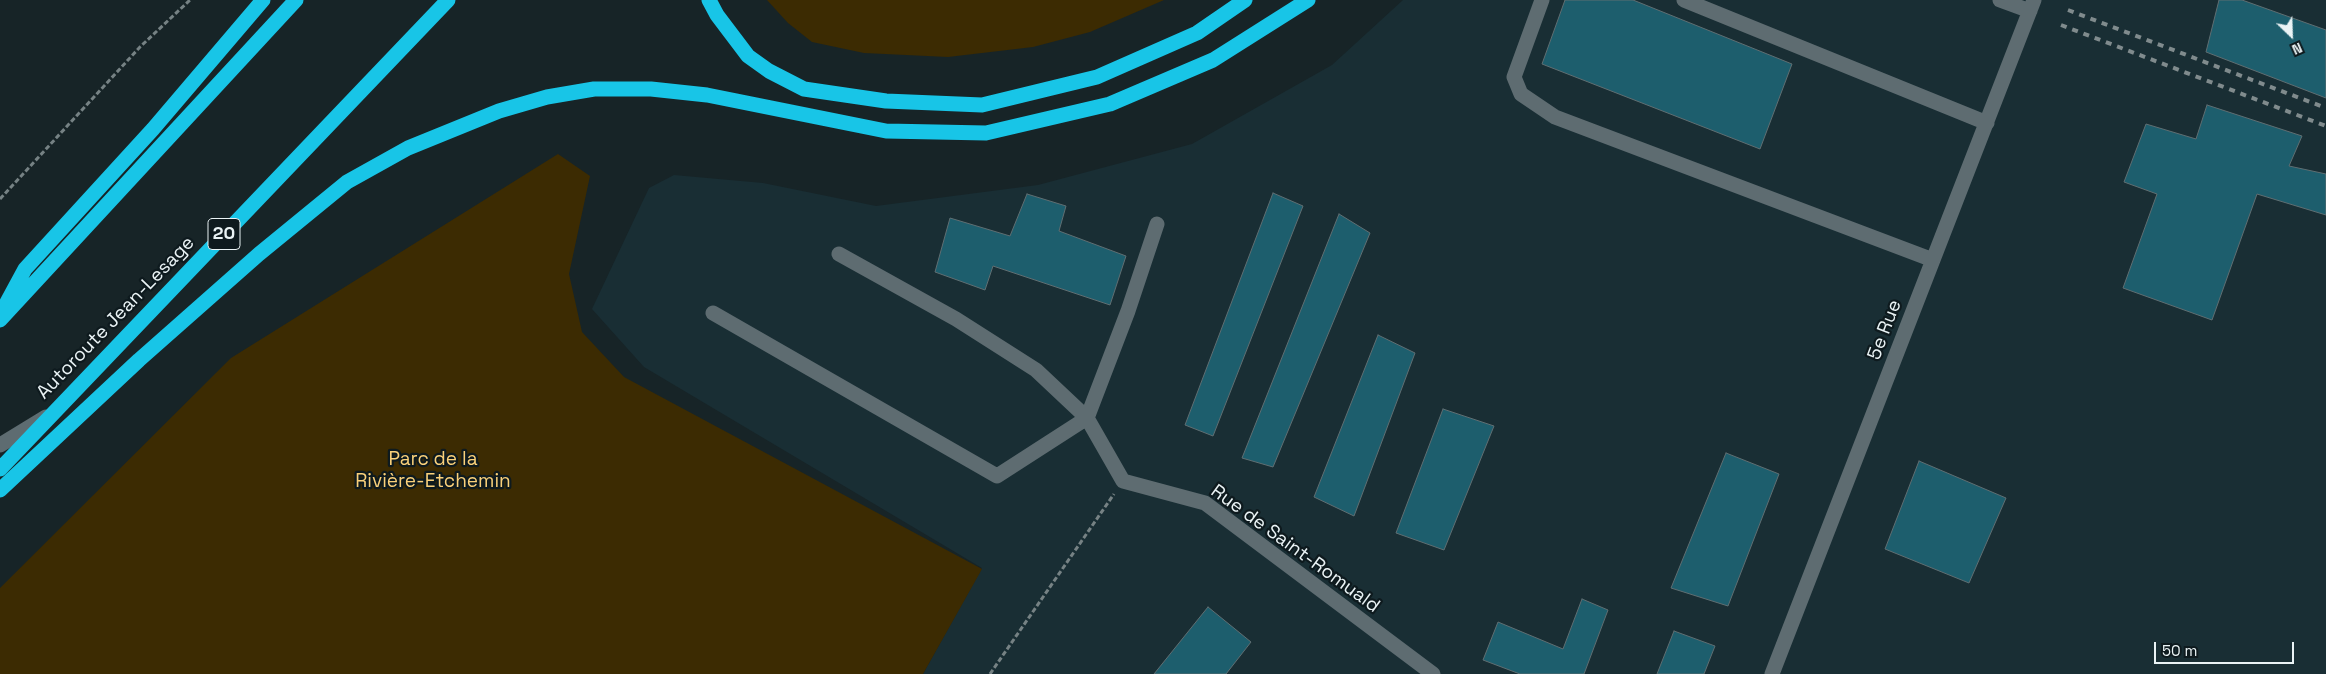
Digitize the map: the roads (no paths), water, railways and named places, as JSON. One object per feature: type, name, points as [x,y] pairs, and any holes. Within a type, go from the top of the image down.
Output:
[{"type":"highway","points":[[0,315],[25,269],[153,129],[263,0]]},
{"type":"highway","points":[[0,320],[296,0]]},
{"type":"highway","name":"Autoroute Jean-Lesage","points":[[0,469],[448,0]]},
{"type":"highway","points":[[709,0],[731,36],[748,56],[770,71],[804,89],[886,101],[982,105],[1097,78],[1197,32],[1245,0]]},
{"type":"highway","points":[[0,490],[146,354],[260,254],[347,182],[408,148],[499,111],[547,97],[594,89],[651,89],[706,94],[886,131],[986,133],[1110,104],[1213,60],[1308,0]]},
{"type":"street","points":[[1542,0],[1514,77],[1521,94],[1554,117],[1933,260]]},
{"type":"street","points":[[1684,0],[1986,123]]},
{"type":"street","points":[[2000,0],[2032,6]]},
{"type":"street","name":"5e Rue","points":[[1772,674],[2032,6]]},
{"type":"street","points":[[713,313],[998,476],[1087,418],[1128,311],[1157,224]]},
{"type":"street","points":[[838,254],[956,319],[1036,370],[1087,418]]},
{"type":"street","points":[[0,445],[54,412]]},
{"type":"street","name":"Rue de Saint-Romuald","points":[[1087,418],[1122,481],[1205,504],[1433,674]]},
{"type":"railway","points":[[2068,10],[2326,108]]},
{"type":"railway","points":[[2061,25],[2326,126]]},
{"type":"park label","name":"Parc de la Rivière-Etchemin","points":[[433,471]]}]
